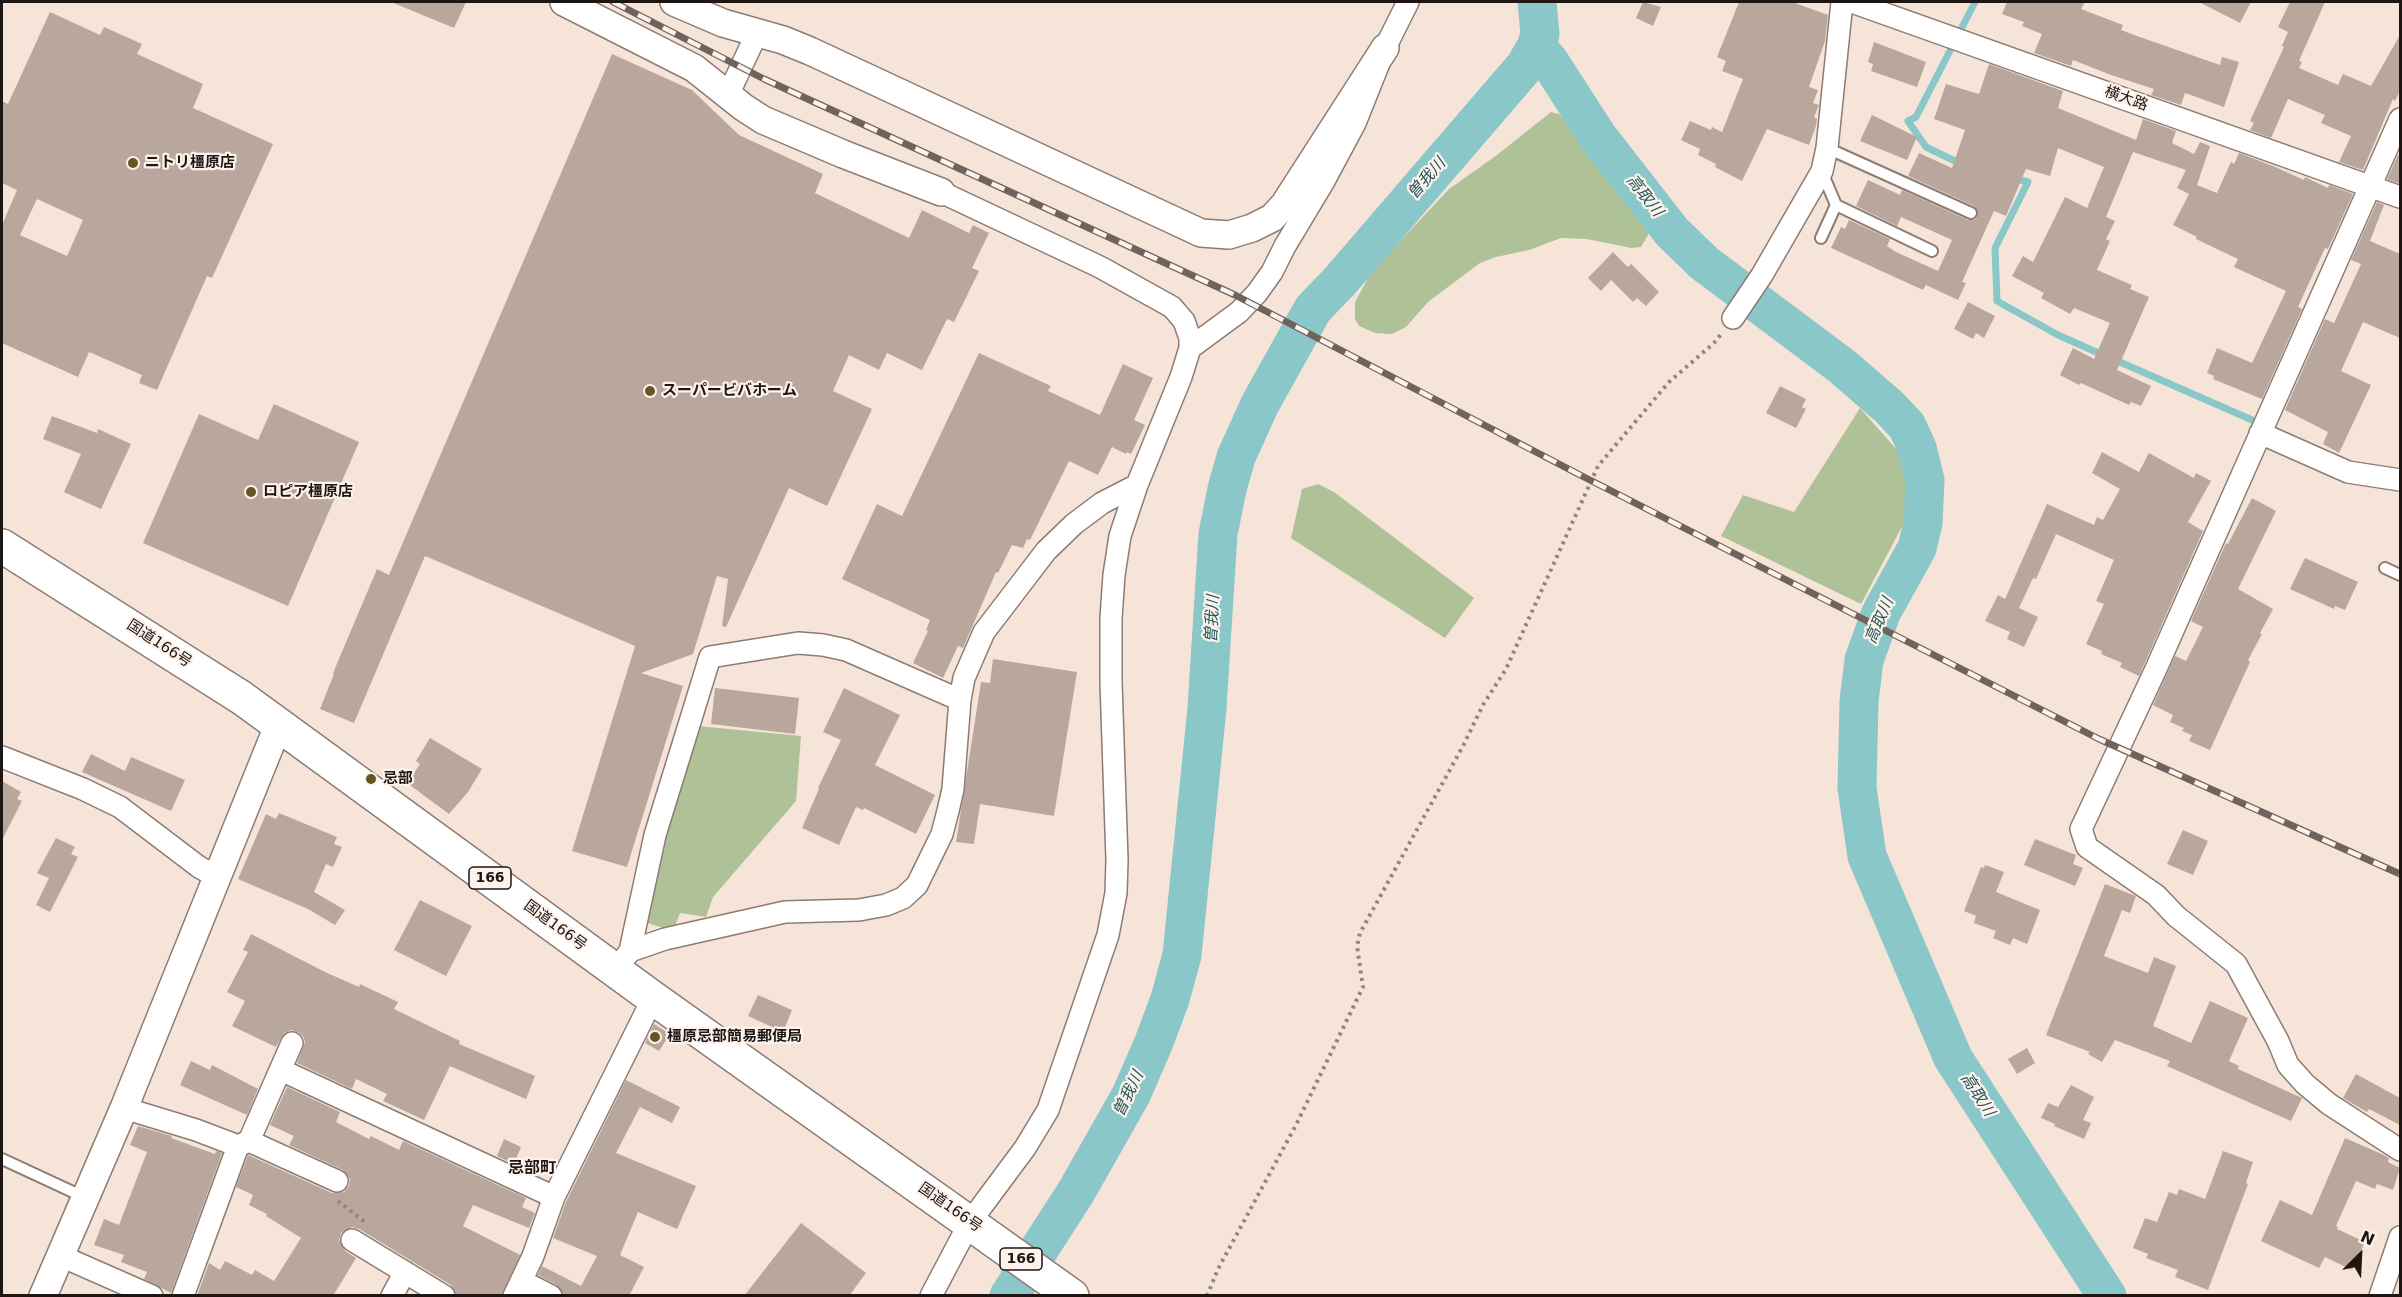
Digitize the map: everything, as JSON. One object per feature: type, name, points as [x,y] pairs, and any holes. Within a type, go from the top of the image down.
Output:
[{"type":"highway","name":"国道166号","points":[[2,546],[242,698],[278,726],[623,961],[653,998],[1071,1296]]},
{"type":"street","points":[[564,2],[672,55],[707,77],[763,120],[941,192],[1081,258],[1172,307],[1184,321],[1190,338],[1190,348],[1137,485],[1120,536],[1112,597],[1111,682],[1118,860],[1116,893],[1108,935],[1048,1110],[1025,1149],[970,1222],[931,1296]]},
{"type":"street","points":[[674,2],[723,23],[810,51],[1201,233],[1229,234],[1252,228],[1272,218],[1284,206],[1385,48]]},
{"type":"street","points":[[1190,348],[1239,312],[1272,272],[1351,132],[1385,48],[1408,2]]},
{"type":"street","points":[[1733,318],[1762,275],[1822,171],[1827,148],[1842,2]]},
{"type":"street","name":"横大路","points":[[1852,2],[2400,198]]},
{"type":"street","points":[[728,95],[757,33]]},
{"type":"street","points":[[2400,119],[2155,671],[2081,829],[2087,847],[2156,895],[2176,916],[2236,964],[2288,1065],[2305,1084],[2329,1104],[2400,1150]]},
{"type":"street","points":[[2260,433],[2348,472],[2400,480]]},
{"type":"street","points":[[623,961],[696,931],[785,912],[859,910],[903,898],[917,885],[927,869],[942,834],[953,789],[960,700],[968,667],[984,632],[1046,551],[1102,503],[1137,485]]},
{"type":"street","points":[[623,961],[655,835],[710,657],[798,643],[823,645],[846,650],[960,700]]},
{"type":"street","points":[[43,1296],[87,1199],[278,726]]},
{"type":"street","points":[[2,757],[83,789],[120,807],[199,867],[217,877]]},
{"type":"street","points":[[551,1296],[518,1288],[554,1197],[653,998]]},
{"type":"street","points":[[183,1296],[243,1144],[292,1043]]},
{"type":"street","points":[[280,1070],[554,1197]]},
{"type":"street","points":[[124,1108],[243,1144],[337,1180]]},
{"type":"street","points":[[2380,1296],[2400,1237]]},
{"type":"street","points":[[352,1240],[444,1296]]},
{"type":"street","points":[[61,1256],[152,1296]]},
{"type":"street","points":[[392,1296],[405,1272]]},
{"type":"lane","points":[[1827,148],[1971,213]]},
{"type":"lane","points":[[1822,171],[1836,205],[1932,251]]},
{"type":"lane","points":[[1821,238],[1836,205]]},
{"type":"lane","points":[[2385,568],[2400,575]]},
{"type":"lane","points":[[2,1159],[87,1199]]},
{"type":"path","points":[[1207,1296],[1218,1269],[1296,1125],[1363,987],[1357,946],[1360,933],[1463,746],[1483,705],[1506,669],[1598,466],[1669,382],[1714,343],[1733,318]]},
{"type":"path","points":[[337,1180],[328,1193],[365,1222],[352,1240]]},
{"type":"green space","points":[[1551,112],[1559,114],[1565,120],[1649,233],[1641,247],[1631,248],[1587,239],[1561,238],[1529,250],[1480,263],[1428,302],[1406,327],[1392,334],[1375,333],[1359,326],[1355,319],[1355,302],[1372,271],[1449,189]]},
{"type":"green space","points":[[1860,408],[1904,458],[1909,490],[1905,521],[1861,604],[1721,536],[1743,495],[1794,512]]},
{"type":"green space","points":[[1318,484],[1334,492],[1474,598],[1445,638],[1291,538],[1302,489]]},
{"type":"green space","points":[[677,724],[801,736],[796,801],[713,897],[706,917],[680,913],[673,931],[629,917],[644,844]]},
{"type":"building","points":[[391,2],[466,2],[454,28]]},
{"type":"building","points":[[1643,2],[1661,7],[1653,26],[1636,18]]},
{"type":"building","points":[[1739,2],[1792,2],[1828,15],[1825,41],[1809,87],[1818,90],[1813,103],[1819,105],[1814,117],[1817,119],[1816,126],[1809,145],[1767,129],[1742,181],[1715,167],[1716,164],[1698,155],[1700,149],[1681,140],[1690,121],[1722,132],[1743,79],[1722,71],[1726,61],[1717,57]]},
{"type":"building","points":[[2007,2],[2085,2],[2081,9],[2123,25],[2121,30],[2220,65],[2222,57],[2239,62],[2224,107],[2185,93],[2181,105],[2151,95],[2154,89],[2073,60],[2071,66],[2034,53],[2042,34],[2022,26],[2024,22],[2002,14]]},
{"type":"building","points":[[2199,2],[2251,2],[2240,23]]},
{"type":"building","points":[[2290,2],[2325,2],[2299,61],[2302,62],[2299,68],[2338,85],[2343,74],[2371,86],[2400,35],[2400,91],[2395,101],[2393,99],[2363,170],[2339,162],[2351,136],[2321,123],[2325,115],[2288,99],[2271,138],[2250,130],[2254,123],[2250,121],[2284,47],[2282,46],[2288,32],[2278,27]]},
{"type":"building","name":"ニトリ橿原店","points":[[50,12],[100,35],[104,27],[142,44],[137,54],[203,84],[193,108],[273,144],[212,278],[207,276],[157,390],[139,383],[142,375],[89,352],[78,377],[2,343],[2,225],[17,190],[2,183],[2,101],[8,104]],"holes":[[[37,199],[83,220],[67,256],[20,235]]]},
{"type":"building","points":[[1874,42],[1926,62],[1917,87],[1871,71],[1873,64],[1868,62]]},
{"type":"building","name":"スーパービバホーム","points":[[612,54],[692,90],[739,135],[823,174],[815,193],[909,238],[922,210],[969,233],[973,225],[989,233],[972,268],[979,271],[954,322],[947,319],[922,370],[887,353],[879,370],[849,355],[833,391],[872,409],[827,506],[789,488],[726,627],[722,626],[728,579],[717,576],[693,654],[641,673],[683,686],[627,867],[572,851],[635,646],[425,556],[354,723],[320,709],[377,569],[389,575]]},
{"type":"building","points":[[1989,64],[2063,91],[2058,108],[2136,140],[2143,119],[2176,131],[2172,143],[2194,154],[2200,142],[2210,146],[2197,185],[2217,193],[2231,162],[2234,164],[2239,153],[2304,180],[2305,177],[2328,188],[2329,185],[2353,194],[2298,307],[2302,309],[2262,399],[2213,379],[2214,376],[2207,373],[2217,348],[2252,363],[2286,291],[2234,267],[2238,259],[2173,225],[2189,194],[2177,188],[2186,170],[2133,152],[2106,217],[2115,221],[2106,239],[2110,241],[2097,270],[2132,285],[2130,289],[2149,297],[2117,370],[2151,386],[2141,406],[2131,402],[2129,405],[2060,375],[2073,348],[2094,359],[2110,323],[2074,308],[2070,314],[2041,298],[2044,293],[2012,276],[2023,256],[2033,262],[2065,197],[2087,208],[2104,167],[2058,148],[2050,176],[2026,169],[2006,216],[1994,211],[1962,282],[1966,283],[1958,300],[1926,285],[1923,290],[1831,248],[1841,227],[1845,229],[1849,220],[1890,239],[1887,246],[1896,252],[1938,271],[1952,240],[1901,217],[1897,226],[1856,206],[1868,180],[1900,195],[1902,190],[1968,220],[1976,219],[1978,212],[1974,206],[1908,176],[1919,153],[1952,168],[1965,130],[1934,119],[1946,84],[1979,94]]},
{"type":"building","points":[[1872,115],[1917,137],[1907,160],[1860,141]]},
{"type":"building","points":[[2398,155],[2400,156],[2400,184],[2387,179]]},
{"type":"building","points":[[2377,202],[2384,205],[2370,241],[2400,254],[2400,338],[2363,322],[2341,371],[2371,385],[2339,453],[2323,444],[2328,432],[2285,410],[2325,319],[2334,323],[2361,264],[2351,260]]},
{"type":"building","points":[[1613,252],[1628,267],[1631,264],[1659,292],[1646,306],[1637,298],[1633,302],[1611,280],[1601,291],[1588,278]]},
{"type":"building","points":[[1968,302],[1995,316],[1984,338],[1976,333],[1973,339],[1954,329]]},
{"type":"building","points":[[979,353],[1051,386],[1048,391],[1100,415],[1123,364],[1153,378],[1134,420],[1145,425],[1131,454],[1112,447],[1098,475],[1069,461],[1030,540],[1027,539],[1023,548],[1012,545],[998,573],[996,572],[963,648],[958,646],[943,678],[913,663],[928,631],[926,630],[930,620],[842,579],[877,504],[902,516]]},
{"type":"building","points":[[1780,386],[1806,399],[1802,407],[1806,409],[1796,428],[1766,413]]},
{"type":"building","name":"ロピア橿原店","points":[[274,404],[359,442],[288,606],[143,543],[199,414],[258,440]]},
{"type":"building","points":[[52,416],[97,433],[98,429],[131,444],[101,509],[64,492],[81,454],[43,439]]},
{"type":"building","points":[[2102,452],[2139,472],[2149,453],[2194,478],[2196,473],[2211,481],[2188,522],[2203,531],[2139,676],[2120,667],[2122,663],[2101,654],[2102,651],[2086,644],[2104,604],[2096,601],[2114,560],[2056,534],[2036,579],[2033,578],[2019,608],[2038,617],[2024,647],[2007,639],[2010,632],[1985,621],[1998,595],[2005,599],[2047,504],[2094,525],[2097,517],[2103,520],[2120,489],[2092,473]]},
{"type":"building","points":[[2252,498],[2276,511],[2238,589],[2273,609],[2260,633],[2262,634],[2248,660],[2250,662],[2210,750],[2189,741],[2192,735],[2182,731],[2184,728],[2170,722],[2173,715],[2153,705],[2175,656],[2186,661],[2203,627],[2191,621],[2226,543],[2228,544]]},
{"type":"building","points":[[2305,558],[2358,582],[2345,610],[2335,606],[2334,609],[2290,589]]},
{"type":"building","points":[[993,659],[1077,672],[1054,816],[980,804],[974,844],[956,842],[981,682],[990,683]]},
{"type":"building","points":[[715,688],[799,698],[795,734],[711,724]]},
{"type":"building","points":[[844,688],[900,715],[875,765],[935,795],[916,834],[864,808],[863,810],[856,807],[839,845],[802,828],[841,740],[823,732]]},
{"type":"building","points":[[430,738],[482,769],[468,792],[449,814],[407,783],[420,764],[416,761]]},
{"type":"building","points":[[91,754],[125,771],[131,757],[185,780],[171,811],[82,772]]},
{"type":"building","points":[[2,781],[21,792],[17,799],[22,801],[2,840]]},
{"type":"building","points":[[279,813],[337,837],[334,844],[342,847],[333,867],[326,864],[314,892],[345,910],[335,925],[308,909],[238,879],[266,814],[276,819]]},
{"type":"building","points":[[2183,830],[2208,841],[2193,875],[2167,864]]},
{"type":"building","points":[[56,838],[75,847],[71,854],[78,857],[50,912],[36,905],[49,878],[37,873]]},
{"type":"building","points":[[2035,839],[2076,855],[2073,864],[2083,868],[2075,886],[2024,865]]},
{"type":"building","points":[[1985,865],[2004,872],[1996,892],[2040,910],[2027,944],[2013,938],[2010,945],[1993,938],[1996,931],[1974,923],[1976,916],[1964,911],[1981,867],[1984,868]]},
{"type":"building","points":[[2105,884],[2136,896],[2130,913],[2122,910],[2104,956],[2148,973],[2154,957],[2176,966],[2153,1026],[2191,1043],[2210,1001],[2248,1018],[2229,1061],[2239,1066],[2238,1069],[2302,1098],[2291,1121],[2167,1066],[2170,1061],[2115,1040],[2102,1062],[2088,1054],[2090,1052],[2046,1035]]},
{"type":"building","points":[[420,900],[472,926],[446,976],[394,950]]},
{"type":"building","points":[[251,934],[325,972],[359,987],[360,984],[398,1002],[394,1009],[460,1041],[459,1044],[535,1076],[526,1099],[450,1066],[424,1120],[383,1101],[387,1094],[356,1079],[352,1089],[297,1063],[305,1042],[303,1036],[298,1032],[291,1030],[284,1033],[276,1047],[232,1026],[245,1001],[227,992],[248,952],[243,950]]},
{"type":"building","points":[[758,995],[792,1010],[783,1032],[748,1016]]},
{"type":"building","points":[[654,1024],[670,1034],[659,1051],[645,1043]]},
{"type":"building","points":[[2027,1048],[2035,1063],[2017,1074],[2008,1059]]},
{"type":"building","points":[[191,1061],[210,1070],[212,1065],[258,1089],[247,1115],[180,1085]]},
{"type":"building","points":[[2356,1074],[2400,1098],[2400,1125],[2369,1109],[2367,1112],[2343,1098]]},
{"type":"building","points":[[626,1080],[680,1107],[672,1123],[640,1107],[616,1153],[696,1186],[677,1229],[638,1212],[620,1255],[644,1267],[629,1296],[564,1296],[557,1285],[538,1275],[542,1266],[581,1286],[597,1256],[553,1238],[566,1202]]},
{"type":"building","points":[[2071,1085],[2094,1097],[2083,1120],[2091,1123],[2084,1139],[2041,1118],[2048,1103],[2058,1107]]},
{"type":"building","points":[[287,1087],[340,1112],[336,1122],[369,1139],[371,1136],[399,1150],[403,1141],[526,1198],[522,1207],[535,1213],[529,1228],[473,1205],[463,1226],[520,1255],[501,1296],[457,1296],[451,1285],[359,1229],[352,1227],[341,1233],[339,1240],[345,1251],[356,1258],[333,1296],[197,1296],[209,1263],[220,1270],[225,1261],[252,1275],[255,1270],[274,1281],[301,1238],[266,1216],[267,1214],[249,1205],[253,1195],[236,1187],[248,1155],[332,1193],[344,1192],[349,1186],[350,1179],[343,1170],[289,1145],[294,1136],[270,1125]]},
{"type":"building","points":[[138,1126],[172,1136],[171,1138],[215,1154],[216,1151],[222,1153],[171,1293],[144,1279],[147,1272],[121,1262],[124,1255],[94,1245],[104,1219],[119,1225],[147,1152],[130,1145]]},
{"type":"building","points":[[2345,1138],[2384,1155],[2389,1158],[2388,1162],[2400,1168],[2393,1190],[2377,1184],[2375,1189],[2356,1181],[2336,1226],[2337,1229],[2365,1242],[2352,1270],[2325,1257],[2319,1268],[2261,1241],[2280,1200],[2312,1215]]},
{"type":"building","points":[[504,1139],[521,1147],[514,1164],[497,1156]]},
{"type":"building","points":[[2223,1151],[2253,1162],[2246,1183],[2248,1184],[2208,1290],[2175,1277],[2178,1270],[2146,1258],[2148,1254],[2133,1248],[2145,1218],[2157,1222],[2169,1192],[2177,1195],[2179,1189],[2205,1199]]},
{"type":"building","points":[[801,1223],[866,1273],[849,1296],[744,1296]]},
{"type":"waterway","name":"曽我川","points":[[1009,1296],[1076,1192],[1131,1095],[1170,999],[1182,955],[1207,708],[1218,534],[1236,457],[1260,404],[1313,309],[1340,281],[1525,66],[1536,47],[1540,34],[1537,2]]},
{"type":"waterway","points":[[1961,164],[1926,147],[1908,121],[1916,117],[1975,2]]},
{"type":"waterway","name":"高取川","points":[[1536,47],[1549,61],[1598,137],[1672,232],[1704,263],[1843,367],[1907,426],[1917,448],[1925,480],[1923,523],[1917,548],[1881,613],[1864,660],[1859,701],[1857,788],[1867,856],[1953,1058],[2107,1296]]},
{"type":"waterway","points":[[2012,178],[2028,182],[1995,248],[1997,301],[2058,335],[2103,355]]},
{"type":"waterway","points":[[2113,359],[2259,423]]},
{"type":"railway","points":[[613,2],[764,79],[1235,295],[1580,475],[2099,739],[2400,874]]},
{"type":"place","name":"ニトリ橿原店","points":[[133,163]]},
{"type":"place","name":"スーパービバホーム","points":[[650,391]]},
{"type":"place","name":"ロピア橿原店","points":[[251,492]]},
{"type":"place","name":"忌部","points":[[371,779]]},
{"type":"place","name":"橿原忌部簡易郵便局","points":[[655,1037]]},
{"type":"district","name":"忌部町","points":[[532,1169]]}]
